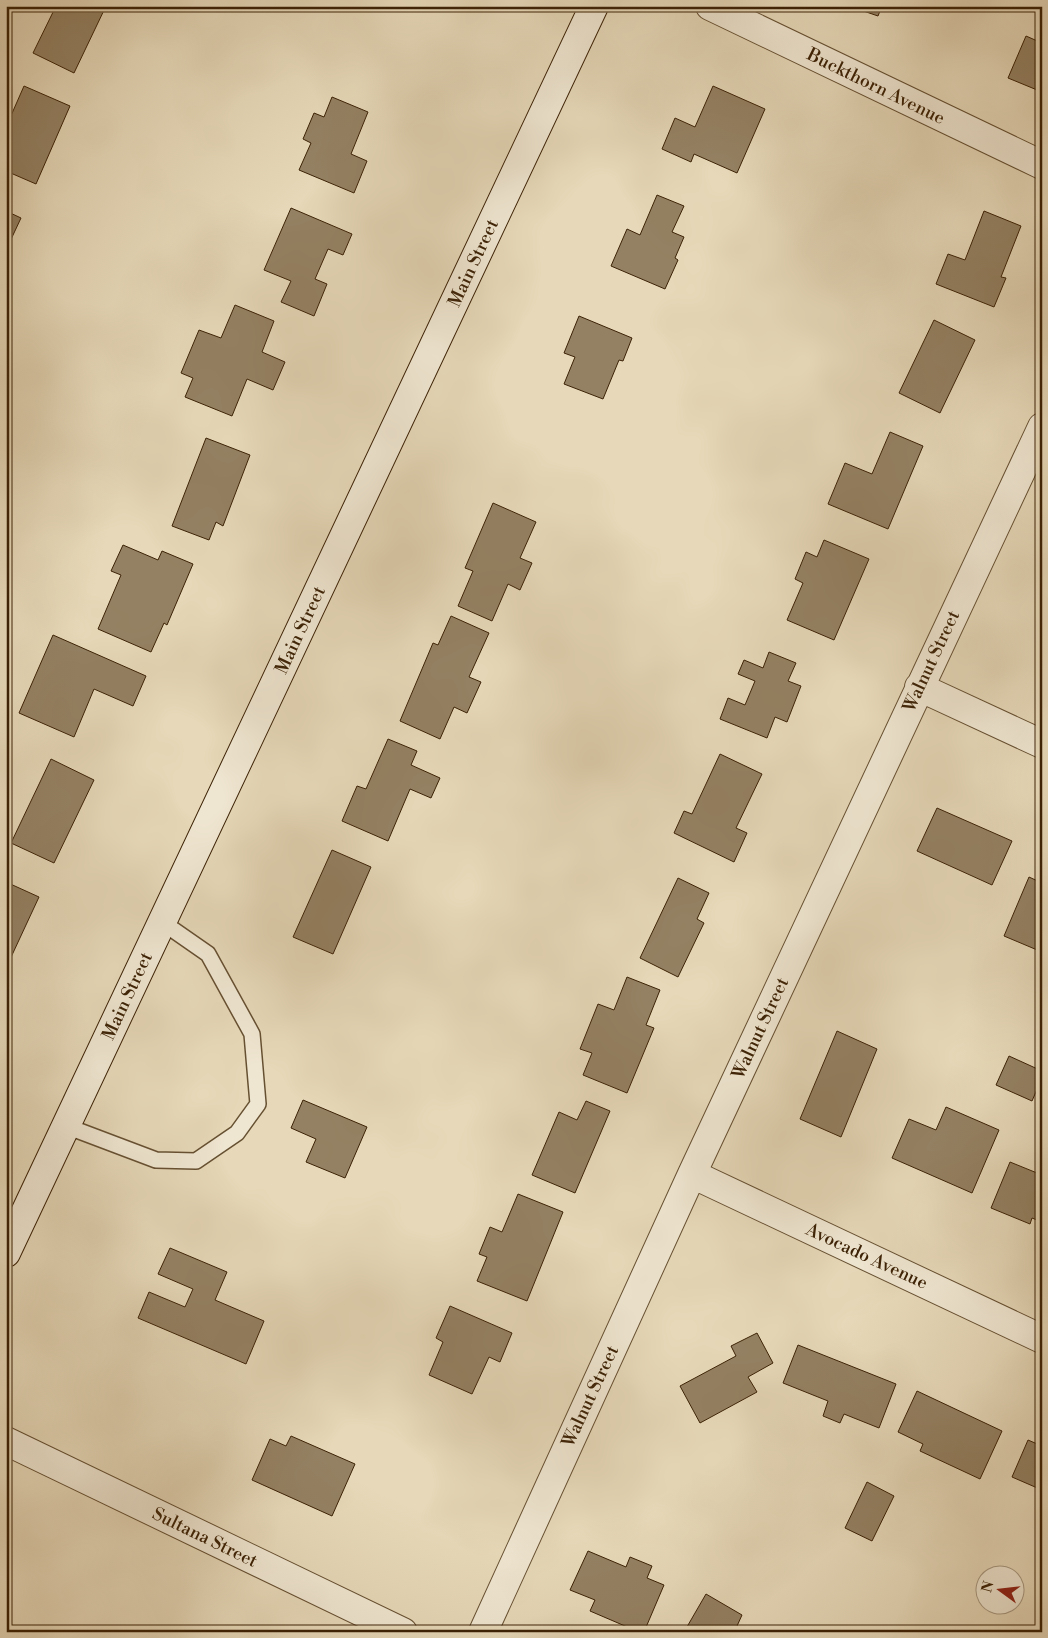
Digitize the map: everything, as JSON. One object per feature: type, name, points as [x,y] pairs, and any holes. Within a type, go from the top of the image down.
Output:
[{"type":"street","name":"Main Street","points":[[6,1253],[594,6]]},
{"type":"street","name":"Buckthorn Avenue","points":[[710,6],[1042,165]]},
{"type":"street","name":"Walnut Street","points":[[482,1632],[692,1174],[1042,427]]},
{"type":"street","points":[[919,687],[1042,744]]},
{"type":"street","name":"Avocado Avenue","points":[[692,1174],[1042,1339]]},
{"type":"street","name":"Sultana Street","points":[[6,1441],[403,1632]]},
{"type":"lane","points":[[66,1126],[156,1160],[196,1162],[237,1133],[258,1104],[252,1034],[208,954],[162,922]]},
{"type":"building","points":[[56,6],[106,6],[74,73],[33,53]]},
{"type":"building","points":[[849,6],[882,6],[878,16]]},
{"type":"building","points":[[1026,36],[1042,43],[1042,92],[1008,78]]},
{"type":"building","points":[[24,86],[70,106],[36,184],[6,171],[8,138],[6,127]]},
{"type":"building","points":[[713,86],[765,109],[737,173],[694,154],[691,162],[662,149],[675,118],[695,127]]},
{"type":"building","points":[[332,97],[368,112],[351,154],[367,161],[354,193],[299,170],[311,143],[303,139],[314,113],[324,117]]},
{"type":"building","points":[[657,195],[684,206],[672,232],[684,237],[675,258],[678,260],[665,289],[611,266],[627,229],[640,235]]},
{"type":"building","points":[[291,208],[352,234],[343,255],[328,249],[315,279],[327,284],[314,316],[281,302],[291,281],[264,270]]},
{"type":"building","points":[[6,211],[21,218],[6,250]]},
{"type":"building","points":[[984,211],[1021,226],[1001,277],[1006,278],[994,307],[936,284],[948,254],[965,260]]},
{"type":"building","points":[[235,305],[274,321],[262,352],[285,362],[273,390],[247,379],[232,416],[185,397],[193,378],[181,373],[199,330],[221,338]]},
{"type":"building","points":[[579,316],[632,338],[623,361],[619,360],[603,399],[564,384],[575,357],[564,353]]},
{"type":"building","points":[[934,320],[975,340],[940,413],[899,393]]},
{"type":"building","points":[[890,432],[923,446],[888,529],[828,504],[845,463],[872,474]]},
{"type":"building","points":[[206,438],[250,455],[223,526],[216,522],[209,540],[172,526]]},
{"type":"building","points":[[493,503],[536,522],[520,558],[532,563],[520,590],[508,584],[492,621],[458,606],[473,571],[465,568]]},
{"type":"building","points":[[824,540],[869,559],[834,640],[787,620],[803,583],[795,579],[806,552],[817,557]]},
{"type":"building","points":[[123,545],[158,560],[162,551],[193,564],[167,625],[164,623],[151,652],[98,629],[121,575],[111,571]]},
{"type":"building","points":[[451,616],[489,633],[469,677],[481,682],[467,713],[454,707],[440,739],[400,721],[433,643],[438,645]]},
{"type":"building","points":[[53,635],[146,676],[133,706],[94,689],[74,737],[19,713]]},
{"type":"building","points":[[769,652],[796,663],[788,681],[801,686],[787,722],[775,717],[767,738],[720,719],[728,698],[745,705],[755,681],[738,674],[744,660],[763,668]]},
{"type":"building","points":[[388,739],[417,751],[411,765],[440,778],[431,798],[410,789],[388,841],[342,821],[357,786],[366,789]]},
{"type":"building","points":[[720,754],[762,774],[736,828],[747,833],[734,862],[674,833],[684,811],[692,814]]},
{"type":"building","points":[[51,759],[94,780],[54,863],[11,843]]},
{"type":"building","points":[[937,808],[1012,841],[992,885],[917,851]]},
{"type":"building","points":[[332,850],[371,867],[333,954],[293,937]]},
{"type":"building","points":[[1029,877],[1042,883],[1042,952],[1004,936]]},
{"type":"building","points":[[678,878],[709,893],[697,919],[704,923],[678,977],[640,958]]},
{"type":"building","points":[[6,882],[39,897],[6,968]]},
{"type":"building","points":[[627,977],[660,990],[646,1025],[654,1028],[627,1093],[583,1075],[592,1053],[580,1049],[598,1004],[614,1010]]},
{"type":"building","points":[[837,1031],[877,1049],[841,1137],[800,1119]]},
{"type":"building","points":[[1009,1056],[1042,1071],[1042,1078],[1032,1101],[996,1085]]},
{"type":"building","points":[[303,1100],[367,1127],[345,1178],[306,1162],[316,1139],[291,1128]]},
{"type":"building","points":[[586,1101],[610,1111],[575,1193],[532,1175],[559,1112],[577,1120]]},
{"type":"building","points":[[946,1107],[999,1130],[972,1193],[892,1158],[909,1119],[936,1130]]},
{"type":"building","points":[[1010,1162],[1042,1175],[1042,1222],[1032,1218],[1030,1224],[991,1208]]},
{"type":"building","points":[[518,1194],[563,1212],[527,1301],[477,1281],[487,1257],[479,1254],[490,1227],[502,1232]]},
{"type":"building","points":[[170,1248],[227,1272],[215,1300],[264,1321],[246,1364],[138,1318],[149,1292],[185,1307],[193,1289],[158,1274]]},
{"type":"building","points":[[450,1306],[512,1333],[500,1362],[489,1357],[472,1394],[429,1375],[443,1342],[436,1338]]},
{"type":"building","points":[[757,1333],[773,1363],[748,1377],[757,1392],[700,1423],[680,1386],[736,1356],[731,1346]]},
{"type":"building","points":[[798,1345],[896,1384],[879,1428],[844,1414],[840,1423],[823,1416],[828,1401],[783,1383]]},
{"type":"building","points":[[917,1391],[1002,1431],[980,1479],[920,1451],[923,1444],[898,1432]]},
{"type":"building","points":[[291,1436],[355,1464],[332,1516],[252,1480],[270,1439],[286,1446]]},
{"type":"building","points":[[1028,1440],[1042,1446],[1042,1490],[1012,1477]]},
{"type":"building","points":[[867,1482],[894,1496],[872,1541],[845,1528]]},
{"type":"building","points":[[588,1551],[626,1567],[630,1557],[652,1566],[647,1578],[664,1585],[644,1632],[639,1632],[590,1611],[595,1600],[570,1590]]},
{"type":"building","points":[[706,1594],[742,1615],[737,1626],[748,1632],[684,1632]]}]
